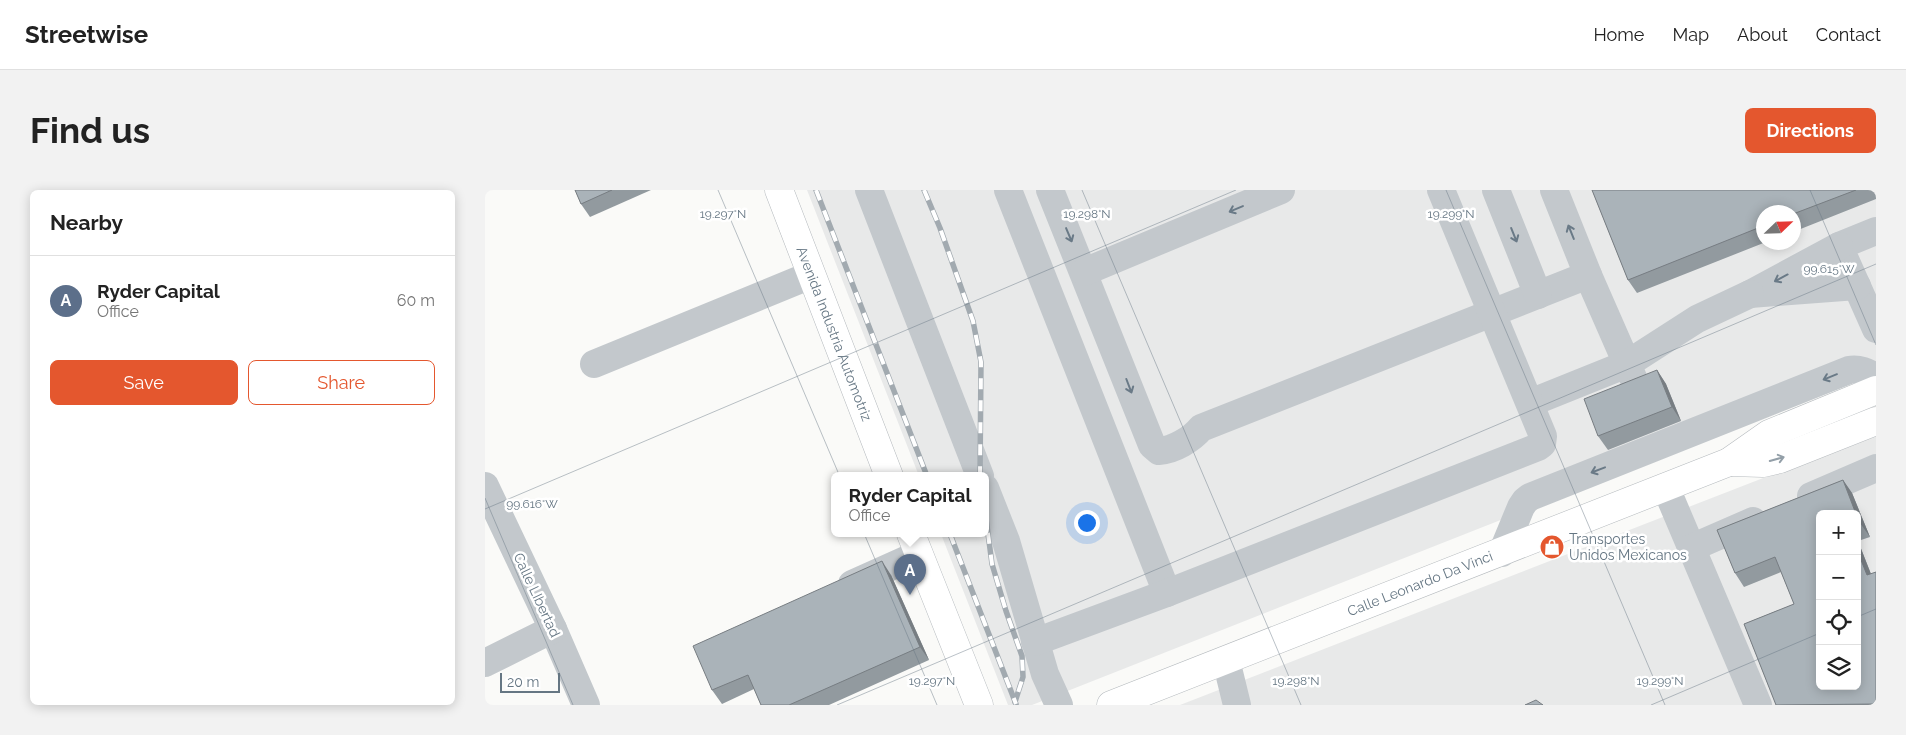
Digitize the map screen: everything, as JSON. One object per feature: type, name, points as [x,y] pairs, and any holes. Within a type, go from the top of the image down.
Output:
[{"type":"main road","name":"Avenida Industria Automotriz","points":[[779,190],[887,472]]},
{"type":"main road","name":"Calle Leonardo Da Vinci","points":[[1111,705],[1666,488],[1729,462],[1769,434],[1876,390]]},
{"type":"main road","name":"Calle Leonardo Da Vinci","points":[[1729,462],[1763,463],[1780,459],[1876,421]]},
{"type":"main road","points":[[915,544],[979,705]]},
{"type":"street","points":[[869,190],[978,472]]},
{"type":"street","points":[[1008,190],[1167,592]]},
{"type":"street","points":[[1050,190],[1155,449],[1164,451],[1185,441],[1201,428],[1588,275]]},
{"type":"street","points":[[1084,272],[1281,190]]},
{"type":"street","points":[[1035,642],[1542,444],[1543,436],[1530,403],[1441,190]]},
{"type":"street","points":[[1496,190],[1538,295]]},
{"type":"street","points":[[1554,190],[1588,275],[1640,394]]},
{"type":"street","points":[[1530,403],[1600,389],[1627,364],[1697,319],[1750,294],[1839,246],[1876,231]]},
{"type":"street","points":[[1839,246],[1876,329]]},
{"type":"street","points":[[594,364],[811,275]]},
{"type":"street","points":[[1750,294],[1857,286]]},
{"type":"street","points":[[1501,553],[1525,500],[1626,451],[1659,438],[1739,414],[1849,370],[1863,370],[1876,377]]},
{"type":"street","points":[[1739,414],[1769,434]]},
{"type":"street","points":[[1691,548],[1876,468]]},
{"type":"street","name":"Calle LIbertad","points":[[485,486],[494,529],[553,629],[586,705]]},
{"type":"street","points":[[1666,488],[1758,705]]},
{"type":"street","points":[[989,499],[1005,541],[1045,674],[1059,705]]},
{"type":"street","points":[[827,595],[915,544]]},
{"type":"street","points":[[485,663],[553,629]]},
{"type":"street","points":[[1226,660],[1237,705]]},
{"type":"shaded area","points":[[807,190],[1876,190],[1876,372],[1032,705],[1008,705],[942,537],[989,537],[989,472],[917,472]]},
{"type":"shaded area","points":[[1876,434],[1876,705],[1180,705]]},
{"type":"building","points":[[575,190],[612,190],[581,204]]},
{"type":"building","points":[[1592,190],[1856,190],[1801,211],[1801,205],[1756,205],[1756,229],[1628,280]]},
{"type":"building","points":[[1657,370],[1672,407],[1598,436],[1584,399]]},
{"type":"building","points":[[1843,480],[1854,510],[1816,510],[1816,690],[1861,690],[1861,560],[1867,575],[1876,572],[1876,704],[1776,705],[1744,624],[1794,604],[1775,557],[1735,573],[1717,530]]},
{"type":"building","points":[[882,561],[920,647],[789,705],[761,705],[748,675],[712,690],[693,646]]},
{"type":"building","points":[[1536,700],[1543,705],[1525,705]]},
{"type":"railway","points":[[816,190],[925,472]]},
{"type":"railway","points":[[924,190],[940,228],[973,321],[981,362],[980,472]]},
{"type":"railway","points":[[951,537],[1016,704]]},
{"type":"railway","points":[[988,537],[992,564],[1022,656],[1023,677],[1015,702]]},
{"type":"place","name":"Transportes Unidos Mexicanos","points":[[1552,547]]},
{"type":"place","name":"Ryder Capital","points":[[910,595]]}]
